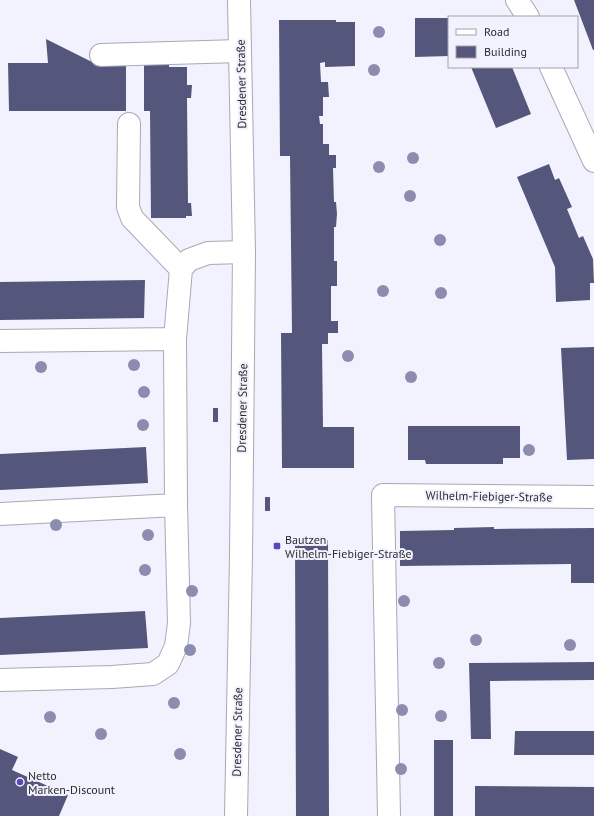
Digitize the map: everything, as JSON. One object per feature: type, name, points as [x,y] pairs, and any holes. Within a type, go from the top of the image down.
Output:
[{"type":"main road","name":"Dresdener Straße","points":[[236,816],[241,556],[244,252],[239,0]]},
{"type":"main road","points":[[517,0],[527,16]]},
{"type":"main road","points":[[101,55],[240,51]]},
{"type":"main road","points":[[551,68],[594,161]]},
{"type":"main road","points":[[129,124],[128,207],[132,218],[181,269]]},
{"type":"main road","points":[[0,680],[112,677],[152,674],[168,664],[176,646],[179,623],[176,505],[175,338],[181,269],[189,260],[208,253],[244,252]]},
{"type":"main road","points":[[0,341],[175,338]]},
{"type":"main road","name":"Wilhelm-Fiebiger-Straße","points":[[389,816],[383,495],[594,497]]},
{"type":"main road","points":[[0,514],[176,505]]},
{"type":"building","points":[[574,0],[594,0],[594,50],[593,50]]},
{"type":"building","points":[[415,18],[448,18],[448,56],[415,57]]},
{"type":"building","points":[[279,20],[336,20],[336,22],[355,22],[355,66],[325,67],[325,62],[320,63],[321,82],[328,82],[329,97],[323,97],[323,116],[319,116],[320,124],[323,124],[323,144],[329,144],[329,155],[336,155],[336,168],[333,168],[334,202],[336,202],[337,214],[336,227],[334,227],[334,261],[337,261],[337,286],[331,286],[331,321],[338,321],[338,333],[328,333],[328,344],[322,344],[323,427],[354,427],[354,468],[282,468],[281,333],[292,333],[290,156],[280,156]]},
{"type":"building","points":[[46,39],[94,63],[126,63],[126,111],[9,111],[8,63],[48,63]]},
{"type":"building","points":[[144,60],[169,60],[169,67],[187,67],[187,85],[192,85],[191,98],[187,98],[188,203],[191,203],[192,216],[186,216],[186,218],[151,218],[150,111],[144,111]]},
{"type":"building","points":[[471,68],[512,68],[531,114],[496,128]]},
{"type":"building","points":[[549,164],[555,180],[559,178],[572,207],[567,209],[579,238],[583,236],[593,259],[594,283],[590,283],[590,300],[556,302],[555,267],[517,177]]},
{"type":"building","points":[[145,280],[144,318],[0,320],[0,282]]},
{"type":"building","points":[[594,347],[594,459],[567,460],[561,348]]},
{"type":"building","points":[[213,408],[218,408],[218,422],[213,422]]},
{"type":"building","points":[[408,426],[520,426],[520,458],[503,458],[503,464],[426,464],[425,460],[408,460]]},
{"type":"building","points":[[146,447],[148,483],[0,490],[0,454]]},
{"type":"building","points":[[265,497],[270,497],[270,511],[265,511]]},
{"type":"building","points":[[494,527],[494,529],[594,528],[594,583],[571,583],[571,564],[400,566],[400,531],[454,530],[454,528]]},
{"type":"building","points":[[295,540],[328,540],[329,816],[296,816]]},
{"type":"building","points":[[145,611],[148,648],[0,655],[0,618]]},
{"type":"building","points":[[594,662],[594,680],[490,681],[491,739],[471,739],[469,663]]},
{"type":"building","points":[[515,731],[594,731],[594,755],[514,755]]},
{"type":"building","points":[[434,740],[453,740],[453,816],[434,816]]},
{"type":"building","name":"Netto Marken-Discount","points":[[0,749],[18,757],[12,770],[68,795],[59,816],[0,816]]},
{"type":"building","points":[[475,786],[594,787],[594,816],[475,816]]},
{"type":"place","name":"Bautzen Wilhelm-Fiebiger-Straße","points":[[277,546]]},
{"type":"place","name":"Netto Marken-Discount","points":[[20,782]]}]
